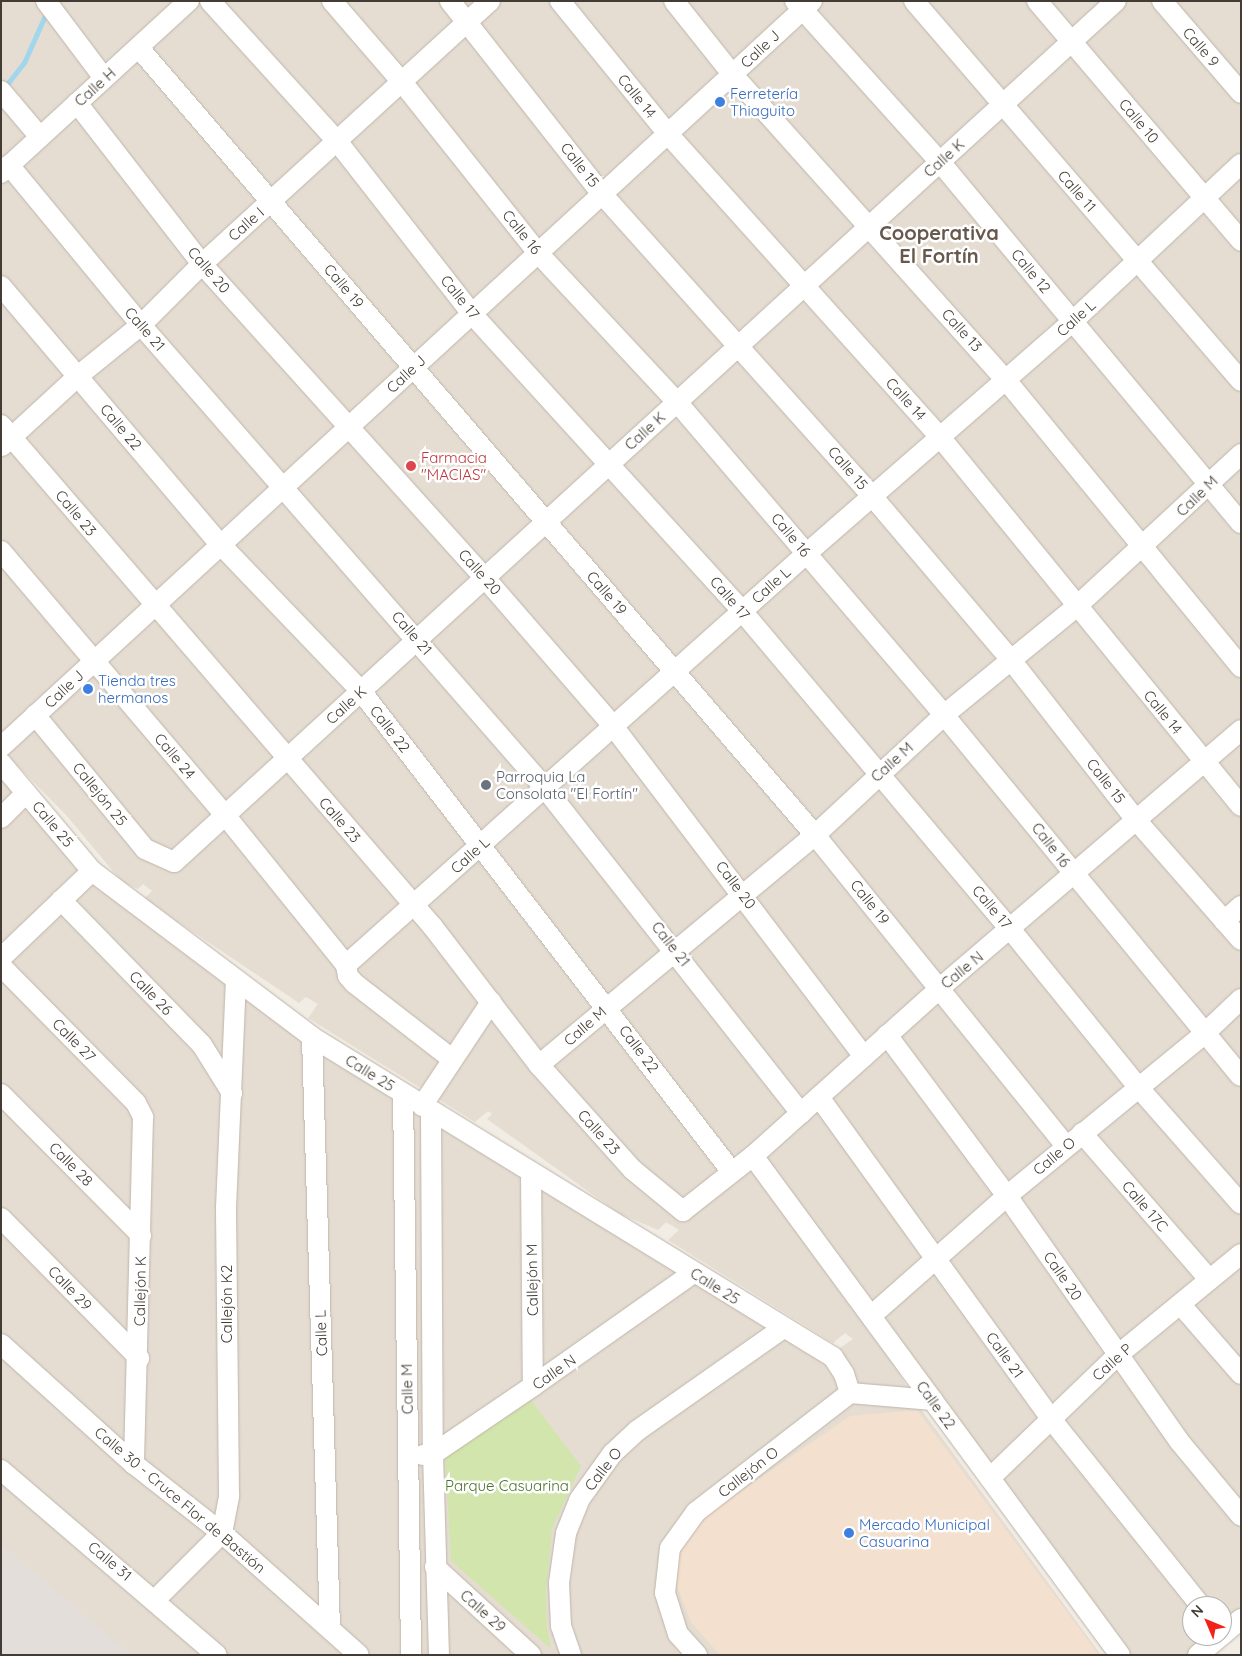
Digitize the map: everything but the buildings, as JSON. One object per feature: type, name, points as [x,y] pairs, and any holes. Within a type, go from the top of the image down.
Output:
[{"type":"street","points":[[46,1],[104,78]]},
{"type":"street","name":"Calle H","points":[[5,169],[189,1]]},
{"type":"street","name":"Calle 17","points":[[210,1],[337,141],[472,314],[610,463],[742,611],[1011,930],[1139,1088],[1241,1204]]},
{"type":"street","name":"Calle 16","points":[[332,1],[402,82],[538,253],[677,402],[944,715],[1204,1034],[1241,1076]]},
{"type":"street","name":"Calle 15","points":[[450,1],[468,21],[602,194],[740,344],[872,496],[1011,660],[1137,820],[1241,940]]},
{"type":"street","name":"Calle I","points":[[5,436],[141,325],[202,264],[490,1]]},
{"type":"street","name":"Calle 14","points":[[560,1],[668,134],[940,437],[1203,762],[1241,806]]},
{"type":"street","name":"Calle 13","points":[[674,1],[732,74],[1006,380],[1241,667]]},
{"type":"street","name":"Calle 11","points":[[914,1],[1241,381]]},
{"type":"street","name":"Calle 10","points":[[1037,1],[1241,240]]},
{"type":"street","name":"Calle K","points":[[174,862],[1116,1]]},
{"type":"street","name":"Calle 9","points":[[1162,1],[1241,93]]},
{"type":"street","name":"Calle J","points":[[2,749],[36,715],[668,134],[803,4]]},
{"type":"street","name":"Calle 12","points":[[803,4],[940,162],[1241,523]]},
{"type":"street","name":"Calle 19","points":[[139,48],[272,200],[545,523],[815,835],[1066,1146]]},
{"type":"street","points":[[3,93],[40,137]]},
{"type":"street","name":"Calle 20","points":[[77,103],[202,264],[485,578],[613,726],[744,895],[864,1056]]},
{"type":"street","name":"Calle L","points":[[346,965],[806,554],[1073,321],[1241,164]]},
{"type":"street","name":"Calle 21","points":[[5,169],[545,788],[675,949],[801,1113]]},
{"type":"street","name":"Calle 22","points":[[1,286],[221,545],[361,692],[607,1007],[732,1172]]},
{"type":"street","name":"Calle 23","points":[[5,436],[414,905],[540,1065],[633,1170],[683,1210]]},
{"type":"street","name":"Calle M","points":[[540,1065],[675,949],[744,895],[815,835],[944,715],[1077,606],[1144,547],[1241,454]]},
{"type":"street","name":"Calle 24","points":[[1,551],[225,815],[346,965]]},
{"type":"street","name":"Callejón 25","points":[[36,715],[145,849],[174,862]]},
{"type":"street","name":"Calle N","points":[[683,1210],[753,1156],[940,988],[1011,930],[1241,730]]},
{"type":"street","name":"Calle 25","points":[[2,749],[26,793],[92,871],[312,1038],[783,1328]]},
{"type":"street","points":[[1,818],[26,793]]},
{"type":"street","points":[[1,958],[92,871]]},
{"type":"street","name":"Calle 26","points":[[62,900],[202,1044],[232,1093]]},
{"type":"street","points":[[1224,921],[1241,906]]},
{"type":"street","points":[[346,965],[348,976],[354,983],[452,1058]]},
{"type":"street","name":"Calle 27","points":[[1,966],[136,1103],[142,1117]]},
{"type":"street","name":"Callejón K2","points":[[222,1533],[229,1496],[226,1208],[236,980]]},
{"type":"street","name":"Calle O","points":[[871,1316],[1007,1196],[1204,1034],[1241,999]]},
{"type":"street","points":[[427,1110],[452,1058],[490,1002]]},
{"type":"street","name":"Calle 20","points":[[887,1035],[1007,1196],[1178,1441],[1241,1516]]},
{"type":"street","name":"Calle L","points":[[312,1038],[330,1628]]},
{"type":"street","name":"Calle 28","points":[[1,1094],[141,1234]]},
{"type":"street","name":"Calle M","points":[[403,1094],[411,1655]]},
{"type":"street","name":"Calle 21","points":[[819,1096],[1051,1420],[1193,1596]]},
{"type":"street","name":"Calle M","points":[[427,1110],[435,1568],[439,1655]]},
{"type":"street","name":"Callejón K","points":[[134,1464],[139,1358],[142,1117]]},
{"type":"street","name":"Calle 17C","points":[[1082,1133],[1209,1279]]},
{"type":"street","name":"Calle 22","points":[[753,1156],[1120,1655]]},
{"type":"street","name":"Callejón M","points":[[531,1173],[533,1386]]},
{"type":"street","name":"Calle 29","points":[[1,1218],[139,1358]]},
{"type":"street","name":"Calle P","points":[[990,1478],[1118,1355],[1241,1254]]},
{"type":"street","name":"Calle N","points":[[408,1457],[433,1454],[693,1273]]},
{"type":"street","points":[[1180,1306],[1241,1374]]},
{"type":"street","points":[[783,1328],[833,1357],[844,1374],[850,1393],[932,1400]]},
{"type":"street","name":"Calle O","points":[[571,1655],[561,1626],[559,1583],[566,1533],[580,1500],[612,1454],[638,1430],[783,1328]]},
{"type":"street","name":"Calle 30 - Cruce Flor de Bastión","points":[[1,1344],[134,1464],[222,1533],[359,1655]]},
{"type":"street","name":"Callejón O","points":[[697,1655],[678,1634],[665,1593],[670,1548],[696,1512],[850,1393]]},
{"type":"street","name":"Calle 31","points":[[1,1470],[156,1600],[217,1655]]},
{"type":"street","points":[[156,1600],[222,1533]]},
{"type":"street","name":"Calle 29","points":[[435,1568],[530,1655]]},
{"type":"street","points":[[1198,1655],[1208,1646]]},
{"type":"shaded area","points":[[1,1],[1241,1],[1241,1608],[1232,1616],[1232,1596],[1182,1596],[1182,1646],[1197,1646],[1187,1655],[1127,1655],[930,1386],[893,1363],[918,1405],[1101,1655],[1,1655],[1,766],[81,869],[241,991],[824,1359],[853,1339],[845,1333],[833,1343],[668,1240],[679,1230],[666,1222],[658,1230],[620,1214],[487,1119],[492,1114],[488,1111],[475,1122],[308,1018],[318,1004],[306,997],[299,1003],[144,899],[152,891],[143,884],[138,889],[122,882],[66,815],[9,757],[1,763]]},
{"type":"shaded area","name":"Mercado Municipal Casuarina","points":[[917,1410],[1099,1655],[720,1655],[691,1622],[674,1579],[680,1546],[698,1521],[850,1416]]},
{"type":"shaded area","points":[[1,1544],[132,1655],[1,1655]]},
{"type":"green space","name":"Parque Casuarina","points":[[531,1400],[581,1466],[552,1529],[546,1591],[547,1627],[551,1649],[451,1561],[445,1455]]},
{"type":"waterway","points":[[5,87],[24,63],[44,18]]},
{"type":"place","name":"Ferretería Thiaguito","points":[[720,102]]},
{"type":"place","name":"Farmacia \"MACIAS\"","points":[[411,466]]},
{"type":"place","name":"Tienda tres hermanos","points":[[88,689]]},
{"type":"place","name":"Parroquia La Consolata \"El Fortín\"","points":[[486,785]]},
{"type":"place","name":"Mercado Municipal Casuarina","points":[[849,1533]]},
{"type":"district","name":"Cooperativa El Fortín","points":[[939,244]]}]
